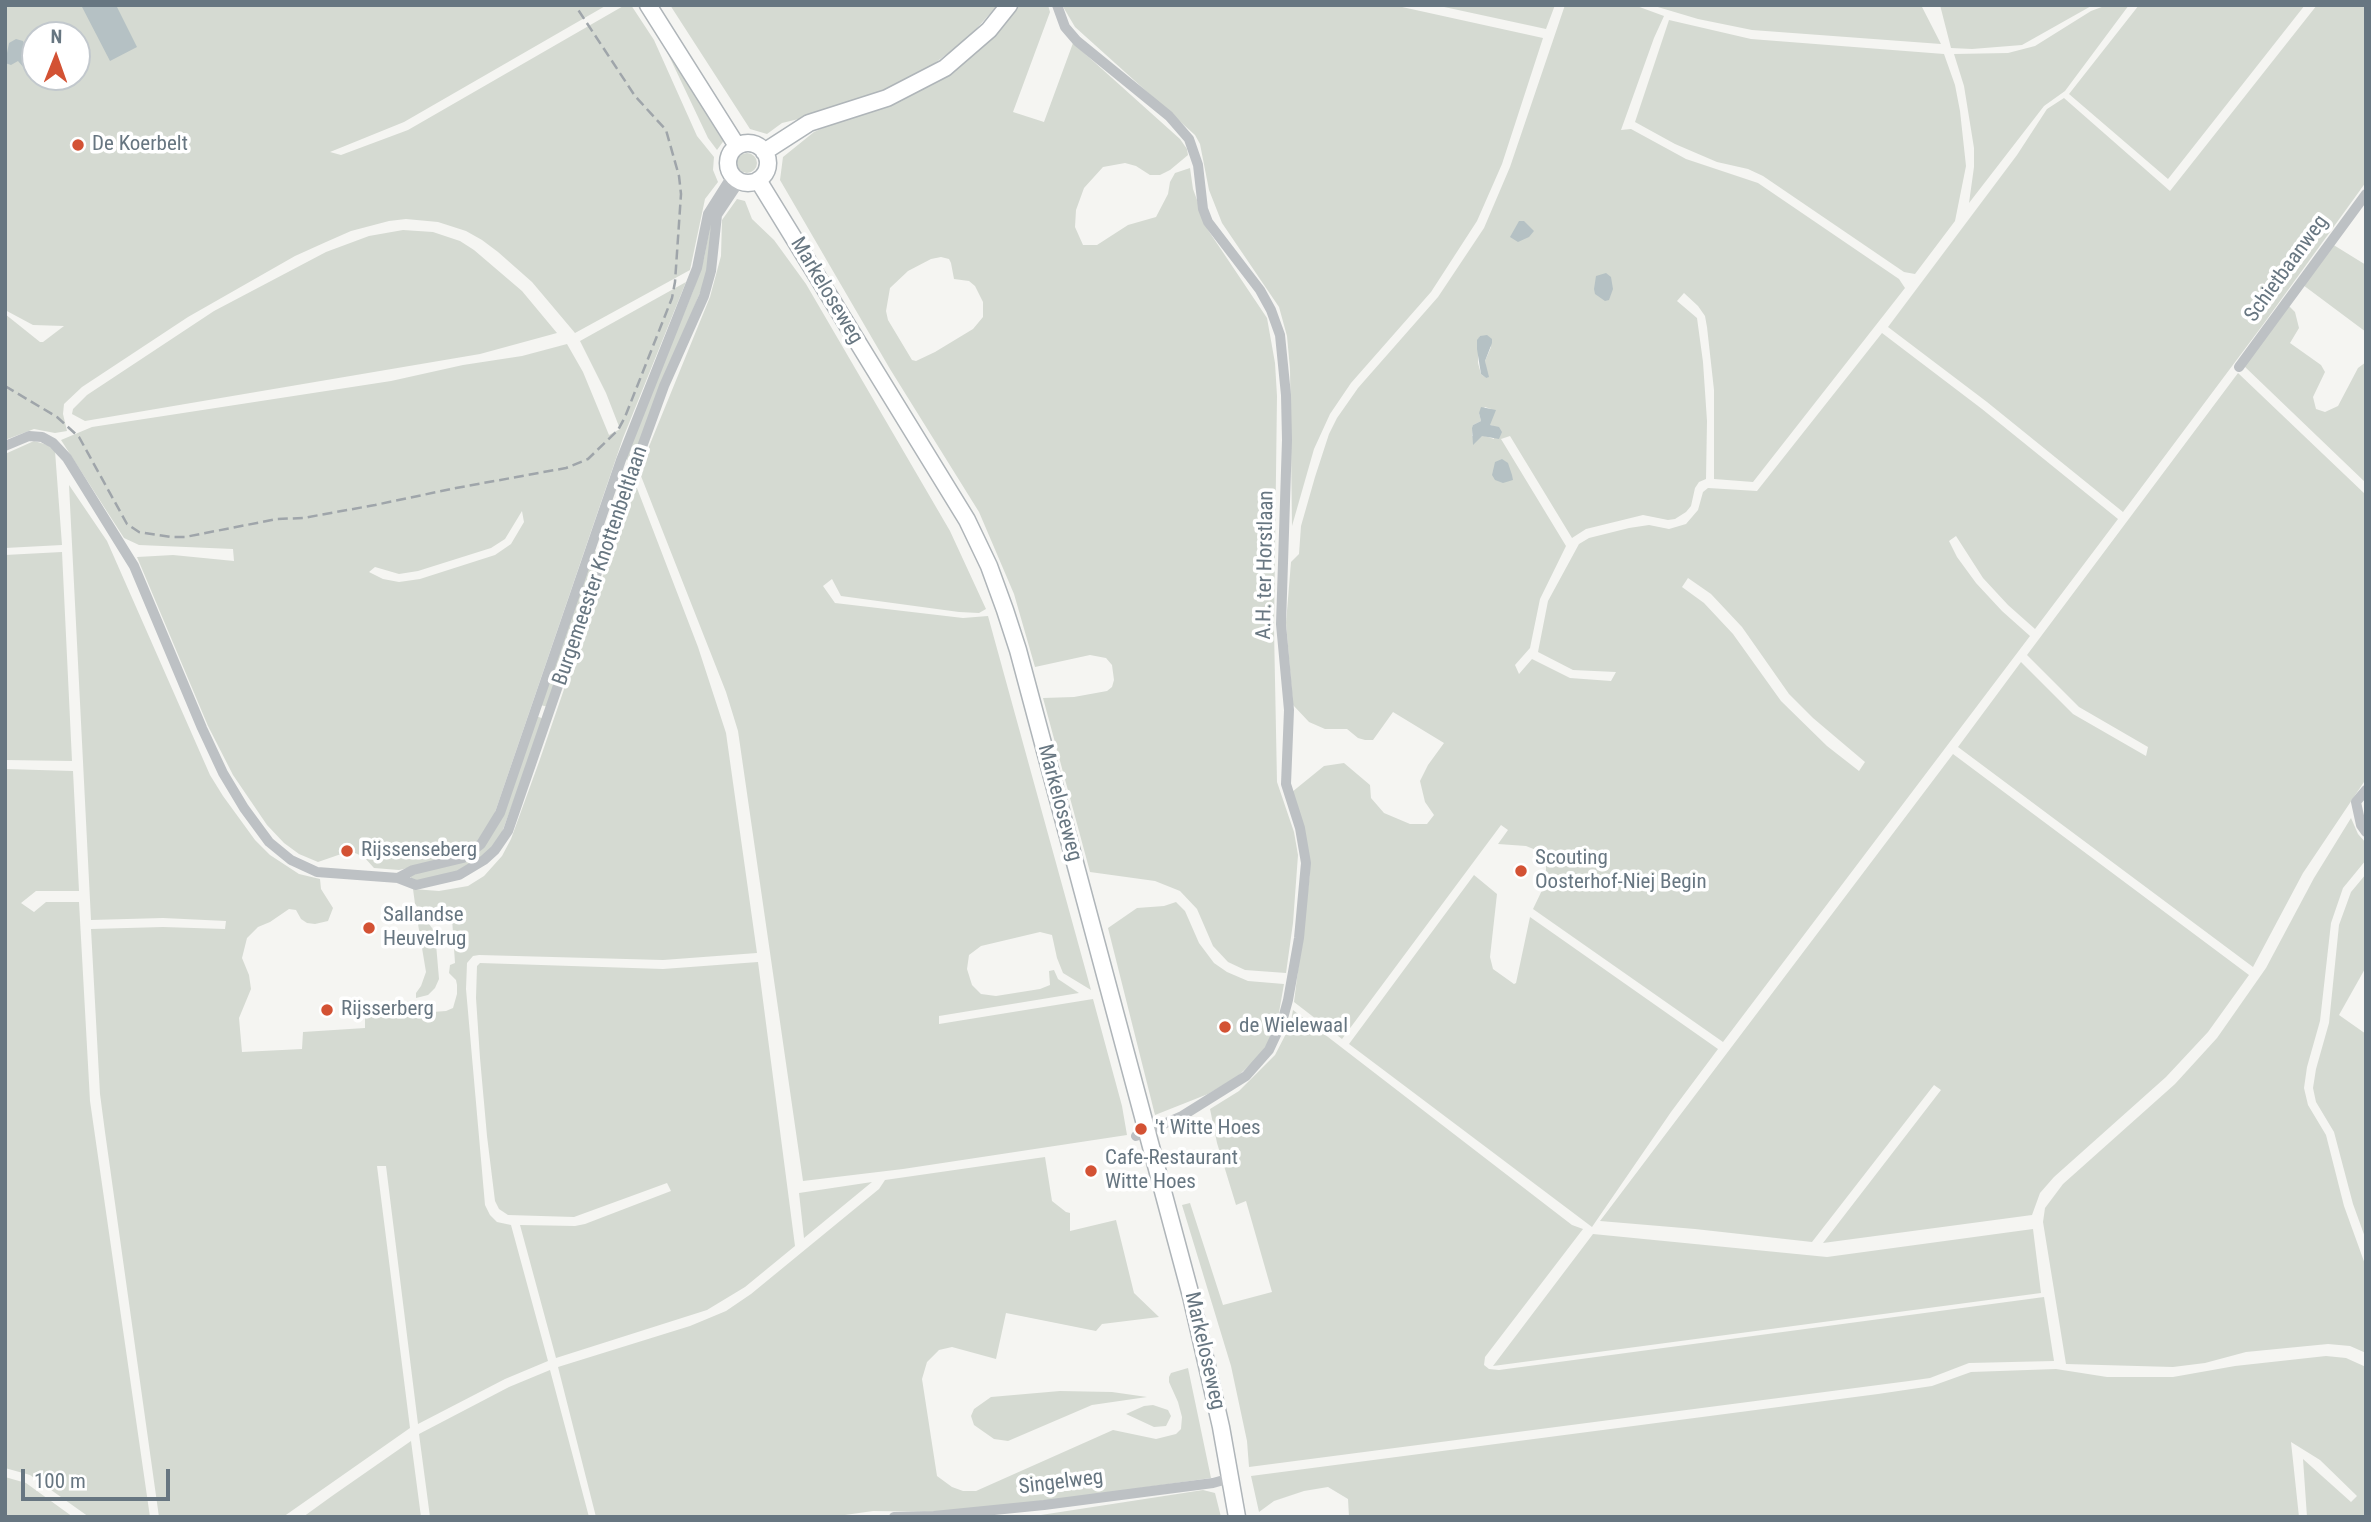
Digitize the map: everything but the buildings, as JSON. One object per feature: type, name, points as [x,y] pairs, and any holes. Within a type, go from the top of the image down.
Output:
[{"type":"main road","points":[[648,5],[737,146]]},
{"type":"main road","points":[[764,152],[809,123],[887,98],[945,68],[989,30],[1009,5]]},
{"type":"main road","points":[[755,145],[764,152],[767,167],[758,180],[752,183],[736,179],[728,162],[737,146],[755,145]]},
{"type":"main road","name":"Markeloseweg","points":[[758,180],[934,464],[967,520],[989,566],[1018,650],[1141,1134],[1204,1347],[1237,1517]]},
{"type":"street","name":"A.H. ter Horstlaan","points":[[1057,5],[1065,27],[1077,41],[1169,116],[1189,139],[1198,165],[1203,209],[1208,222],[1260,290],[1271,310],[1280,335],[1286,396],[1281,624],[1289,710],[1286,784],[1300,828],[1306,863],[1299,938],[1290,987],[1276,1036],[1269,1050],[1246,1076],[1182,1116],[1141,1134]]},
{"type":"street","name":"Burgemeester Knottenbeltlaan","points":[[398,878],[414,870],[463,858],[481,844],[500,813],[621,460],[698,268],[708,214],[736,179]]},
{"type":"street","name":"Burgemeester Knottenbeltlaan","points":[[5,446],[29,436],[41,437],[52,443],[67,458],[134,566],[223,773],[269,842],[291,860],[317,872],[398,878],[416,886],[443,881],[473,868],[495,850],[508,831],[600,562],[664,386],[704,296],[711,271],[717,215],[736,179]]},
{"type":"street","name":"Schietbaanweg","points":[[2239,367],[2366,194]]},
{"type":"street","points":[[536,711],[549,715]]},
{"type":"street","points":[[2366,790],[2356,802],[2361,825],[2366,832]]},
{"type":"street","name":"Singelweg","points":[[894,1517],[958,1514],[1044,1505],[1213,1483],[1231,1478]]},
{"type":"shaded area","points":[[5,5],[607,5],[404,122],[330,152],[341,155],[408,130],[625,5],[631,5],[654,40],[697,136],[714,157],[713,170],[718,182],[705,199],[690,270],[575,333],[532,282],[482,240],[466,231],[438,222],[406,219],[389,221],[351,231],[295,256],[188,317],[82,387],[64,404],[67,431],[55,433],[34,429],[5,440],[5,314],[40,342],[64,326],[33,325],[5,310]]},
{"type":"shaded area","points":[[81,5],[116,5],[137,47],[110,61]]},
{"type":"shaded area","points":[[670,5],[998,5],[966,40],[924,71],[875,94],[782,123],[767,134],[750,129]]},
{"type":"shaded area","points":[[1014,5],[1048,5],[1050,12],[1013,112],[1044,122],[1073,43],[1180,139],[1187,149],[1188,155],[1160,175],[1150,175],[1125,163],[1103,167],[1084,188],[1076,210],[1075,227],[1083,245],[1097,245],[1128,225],[1156,217],[1175,173],[1190,168],[1193,189],[1208,230],[1267,318],[1275,363],[1277,396],[1274,629],[1277,782],[1294,832],[1298,855],[1286,973],[1245,970],[1228,962],[1213,946],[1197,909],[1180,891],[1155,881],[1090,872],[1043,698],[1074,697],[1107,691],[1114,680],[1112,665],[1106,658],[1090,655],[1035,667],[1014,594],[979,512],[890,369],[780,180],[783,157],[814,132],[836,122],[880,109],[932,85],[977,52],[1001,26]],"holes":[[[931,259],[949,259],[954,279],[969,281],[975,286],[983,302],[983,317],[973,329],[935,352],[916,361],[912,360],[888,320],[886,311],[890,288],[908,271]]]},
{"type":"shaded area","points":[[1062,5],[1393,5],[1543,38],[1502,164],[1477,221],[1431,292],[1351,383],[1330,414],[1314,449],[1292,526],[1290,369],[1287,336],[1279,307],[1222,223],[1209,190],[1200,144],[1195,135],[1075,27]]},
{"type":"shaded area","points":[[1435,5],[1555,5],[1546,29]]},
{"type":"shaded area","points":[[1565,5],[1634,5],[1664,16],[1621,130],[1631,129],[1686,159],[1758,183],[1899,279],[1905,288],[1753,482],[1714,479],[1714,390],[1707,327],[1705,316],[1684,293],[1677,301],[1697,318],[1703,362],[1707,421],[1706,479],[1699,482],[1695,488],[1691,506],[1675,519],[1643,515],[1586,529],[1572,538],[1510,436],[1501,439],[1566,546],[1540,599],[1530,648],[1515,665],[1519,674],[1532,659],[1570,678],[1611,681],[1616,672],[1573,670],[1538,652],[1548,601],[1579,544],[1589,538],[1629,528],[1649,525],[1669,529],[1686,524],[1698,510],[1703,492],[1708,488],[1757,491],[1882,333],[1982,409],[2118,519],[2035,629],[1983,578],[1956,536],[1949,541],[1976,583],[2030,636],[1723,1042],[1533,909],[1546,882],[1546,864],[1536,850],[1526,846],[1498,844],[1508,830],[1501,825],[1342,1039],[1294,1002],[1310,873],[1292,792],[1324,766],[1344,763],[1370,785],[1371,798],[1384,813],[1410,824],[1427,824],[1434,815],[1425,802],[1420,781],[1444,743],[1393,712],[1373,740],[1365,740],[1347,729],[1325,729],[1309,722],[1293,705],[1286,623],[1291,562],[1299,554],[1301,526],[1329,434],[1337,418],[1358,388],[1438,297],[1484,228],[1510,167]],"holes":[[[1480,336],[1491,347],[1485,361],[1486,378],[1481,374],[1478,363]],[[1485,407],[1491,409],[1490,425],[1493,426],[1494,439],[1472,436],[1473,425],[1481,421],[1479,413]],[[1688,578],[1711,594],[1742,627],[1789,694],[1865,762],[1859,771],[1827,746],[1781,701],[1733,634],[1704,603],[1682,587]]]},
{"type":"shaded area","points":[[1651,5],[1921,5],[1941,44],[1752,30],[1698,19]]},
{"type":"shaded area","points":[[1940,5],[2093,5],[2022,45],[1972,49],[1951,48]]},
{"type":"shaded area","points":[[2107,5],[2129,5],[2065,91],[2044,106],[1969,203],[1974,148],[1964,86],[1954,54],[2008,53],[2035,46],[2091,11]]},
{"type":"shaded area","points":[[2139,5],[2305,5],[2168,179],[2069,94]]},
{"type":"shaded area","points":[[2317,5],[2366,5],[2366,182],[2123,512],[1987,402],[1888,327],[2017,155],[2047,109],[2064,98],[2170,191]]},
{"type":"shaded area","points":[[1669,20],[1751,39],[1944,54],[1955,85],[1966,166],[1955,221],[1915,274],[1904,272],[1763,176],[1748,169],[1717,162],[1675,144],[1635,122]]},
{"type":"shaded area","points":[[16,39],[21,40],[21,64],[18,61],[11,65],[5,63],[9,43]]},
{"type":"shaded area","points":[[661,39],[725,139],[717,150],[708,138]]},
{"type":"shaded area","points":[[743,153],[751,153],[757,163],[751,173],[743,173],[737,167],[737,159]]},
{"type":"shaded area","points":[[737,199],[745,201],[752,219],[774,240],[806,284],[950,531],[986,609],[979,613],[959,612],[841,596],[832,579],[823,586],[835,603],[963,618],[988,616],[1091,990],[1063,973],[1052,935],[1040,932],[981,946],[969,955],[967,969],[972,985],[981,994],[996,996],[1040,989],[1050,985],[1049,971],[1054,970],[1058,979],[1079,993],[939,1016],[939,1024],[1093,999],[1122,1106],[1127,1135],[903,1169],[803,1181],[738,731],[726,692],[639,471],[710,297],[721,256],[722,220]]},
{"type":"shaded area","points":[[712,217],[707,275],[631,465],[625,457],[693,291],[704,258]]},
{"type":"shaded area","points":[[1519,221],[1524,221],[1534,231],[1529,237],[1518,242],[1510,237]]},
{"type":"shaded area","points":[[403,230],[433,232],[460,241],[474,250],[522,291],[557,333],[480,354],[85,421],[72,414],[73,409],[87,395],[214,311],[326,252],[369,236]]},
{"type":"shaded area","points":[[2332,244],[2366,265],[2366,332],[2303,285]]},
{"type":"shaded area","points":[[1606,273],[1611,277],[1613,289],[1609,300],[1605,301],[1595,294],[1594,289],[1596,276]]},
{"type":"shaded area","points":[[686,282],[623,438],[490,827],[482,838],[461,856],[399,870],[374,868],[364,857],[355,853],[344,853],[318,862],[299,854],[267,825],[233,775],[208,726],[137,557],[173,555],[234,561],[233,549],[139,545],[124,538],[61,440],[92,427],[391,381],[463,365],[522,356],[567,344],[583,372],[609,435],[620,429],[606,393],[580,341]],"holes":[[[522,511],[524,522],[511,544],[495,555],[420,579],[399,582],[383,579],[369,572],[375,567],[399,574],[418,571],[491,548],[505,539]]]},
{"type":"shaded area","points":[[2288,305],[2295,312],[2299,328],[2290,343],[2321,365],[2325,372],[2313,397],[2316,409],[2325,412],[2338,406],[2358,368],[2366,362],[2366,483],[2244,366]]},
{"type":"shaded area","points":[[1487,335],[1492,339],[1492,343],[1485,361],[1489,377],[1486,378],[1481,374],[1477,340],[1480,336]]},
{"type":"shaded area","points":[[2238,373],[2366,495],[2366,779],[2303,873],[2253,967],[1958,747],[2021,662],[2073,714],[2146,756],[2148,747],[2079,707],[2027,655]]},
{"type":"shaded area","points":[[1481,407],[1496,410],[1490,425],[1499,427],[1502,432],[1499,439],[1482,436],[1473,445],[1472,428],[1481,421]]},
{"type":"shaded area","points":[[34,441],[48,445],[55,451],[62,545],[5,548],[5,454]]},
{"type":"shaded area","points":[[1502,459],[1508,463],[1513,480],[1503,483],[1495,480],[1492,475],[1495,462]]},
{"type":"shaded area","points":[[635,483],[698,647],[726,733],[757,953],[663,960],[473,956],[467,963],[466,989],[485,1205],[497,1222],[511,1225],[548,1361],[505,1379],[418,1424],[386,1166],[377,1166],[410,1428],[283,1517],[159,1517],[100,1094],[91,929],[225,929],[226,921],[163,918],[91,920],[69,485],[107,541],[210,775],[223,796],[255,840],[270,855],[299,874],[320,879],[321,889],[333,908],[328,921],[315,924],[307,923],[296,910],[289,909],[258,927],[247,938],[242,958],[251,989],[239,1018],[242,1052],[302,1049],[303,1032],[365,1028],[365,1017],[446,1011],[453,1008],[457,985],[449,973],[450,965],[455,963],[452,918],[430,917],[422,912],[415,904],[413,889],[439,891],[468,886],[484,876],[502,856],[511,839],[539,762]]},
{"type":"shaded area","points":[[593,551],[601,552],[549,707],[540,705]]},
{"type":"shaded area","points":[[62,552],[72,761],[5,760],[5,555]]},
{"type":"shaded area","points":[[536,716],[544,719],[498,843],[459,871],[422,882],[411,879],[411,876],[481,847]]},
{"type":"shaded area","points":[[1953,754],[2249,975],[2208,1032],[2166,1077],[2054,1177],[2040,1193],[2032,1215],[1823,1243],[1941,1090],[1934,1085],[1812,1242],[1600,1221]]},
{"type":"shaded area","points":[[5,769],[73,771],[79,891],[36,891],[21,903],[34,912],[46,902],[79,902],[90,1101],[150,1517],[89,1517],[30,1475],[5,1468]]},
{"type":"shaded area","points":[[2351,818],[2358,834],[2366,843],[2366,860],[2343,888],[2331,923],[2320,1021],[2304,1088],[2308,1105],[2326,1135],[2344,1206],[2366,1267],[2366,1353],[2350,1346],[2328,1344],[2246,1352],[2205,1363],[2173,1367],[2066,1364],[2043,1222],[2045,1208],[2063,1184],[2175,1084],[2217,1038],[2266,968],[2314,878]]},
{"type":"shaded area","points":[[2366,874],[2366,967],[2339,1015],[2366,1034],[2366,1240],[2353,1204],[2334,1132],[2316,1102],[2313,1088],[2329,1023],[2339,925],[2351,892]]},
{"type":"shaded area","points":[[1474,875],[1497,894],[1490,957],[1493,969],[1514,984],[1530,917],[1718,1049],[1592,1227],[1349,1044]]},
{"type":"shaded area","points":[[1176,902],[1185,911],[1199,943],[1214,963],[1248,981],[1284,984],[1278,1018],[1267,1045],[1256,1059],[1238,1076],[1208,1094],[1155,1115],[1108,928],[1137,908],[1164,906]]},
{"type":"shaded area","points":[[417,918],[429,924],[435,932],[439,979],[428,995],[416,998],[426,972]]},
{"type":"shaded area","points":[[758,962],[795,1246],[745,1287],[707,1310],[556,1358],[520,1225],[585,1224],[671,1191],[667,1183],[574,1217],[508,1215],[499,1209],[495,1201],[487,1136],[476,998],[477,966],[480,963],[663,969]]},
{"type":"shaded area","points":[[1293,1010],[1572,1225],[1583,1229],[1485,1357],[1484,1365],[1489,1369],[1499,1370],[2044,1297],[2054,1361],[1969,1363],[1930,1378],[1249,1467],[1247,1441],[1231,1366],[1182,1205],[1190,1203],[1223,1305],[1272,1292],[1246,1201],[1236,1205],[1217,1143],[1210,1109],[1239,1091],[1275,1055],[1290,1026]]},
{"type":"shaded area","points":[[1045,1157],[1052,1201],[1070,1213],[1070,1231],[1116,1220],[1134,1293],[1159,1317],[1102,1324],[1096,1331],[1006,1313],[996,1359],[952,1347],[939,1350],[927,1362],[922,1379],[937,1476],[952,1487],[963,1491],[976,1491],[1113,1430],[1156,1439],[1176,1434],[1181,1429],[1182,1417],[1169,1377],[1171,1373],[1188,1368],[1211,1478],[955,1512],[873,1511],[831,1517],[596,1517],[558,1367],[690,1326],[726,1311],[751,1294],[879,1189],[885,1180]]},
{"type":"shaded area","points":[[872,1182],[804,1238],[799,1193]]},
{"type":"shaded area","points":[[2033,1229],[2041,1293],[1493,1366],[1593,1234],[1827,1257]]},
{"type":"shaded area","points":[[2326,1356],[2346,1358],[2366,1367],[2366,1517],[2307,1517],[2303,1459],[2351,1502],[2357,1496],[2320,1460],[2291,1442],[2299,1517],[1349,1517],[1348,1499],[1328,1487],[1304,1491],[1274,1501],[1259,1512],[1251,1476],[1878,1394],[1932,1386],[1971,1372],[2056,1369],[2107,1377],[2173,1377],[2235,1366]]},
{"type":"shaded area","points":[[550,1370],[589,1517],[430,1517],[419,1434],[509,1387]]},
{"type":"shaded area","points":[[1060,1391],[1112,1392],[1147,1397],[1092,1405],[1008,1441],[994,1439],[974,1425],[971,1416],[974,1409],[991,1397]]},
{"type":"shaded area","points":[[1153,1405],[1168,1410],[1171,1416],[1166,1426],[1154,1427],[1126,1414],[1144,1406]]},
{"type":"shaded area","points":[[411,1441],[421,1517],[303,1517],[332,1496]]},
{"type":"shaded area","points":[[5,1477],[26,1483],[73,1517],[5,1517]]},
{"type":"shaded area","points":[[1203,1490],[1215,1493],[1221,1517],[1028,1517]]},
{"type":"railway","points":[[5,386],[57,417],[79,437],[127,524],[139,532],[171,537],[185,537],[277,519],[303,518],[375,505],[566,468],[588,459],[618,430],[625,417],[672,298],[681,194],[679,176],[666,130],[635,96],[575,5]]},
{"type":"place","name":"De Koerbelt","points":[[78,145]]},
{"type":"place","name":"Rijssenseberg","points":[[347,851]]},
{"type":"place","name":"Scouting Oosterhof-Niej Begin","points":[[1521,871]]},
{"type":"place","name":"Sallandse Heuvelrug","points":[[369,928]]},
{"type":"place","name":"Rijsserberg","points":[[327,1010]]},
{"type":"place","name":"de Wielewaal","points":[[1225,1027]]},
{"type":"place","name":"'t Witte Hoes","points":[[1141,1129]]},
{"type":"place","name":"Cafe-Restaurant Witte Hoes","points":[[1091,1171]]}]
